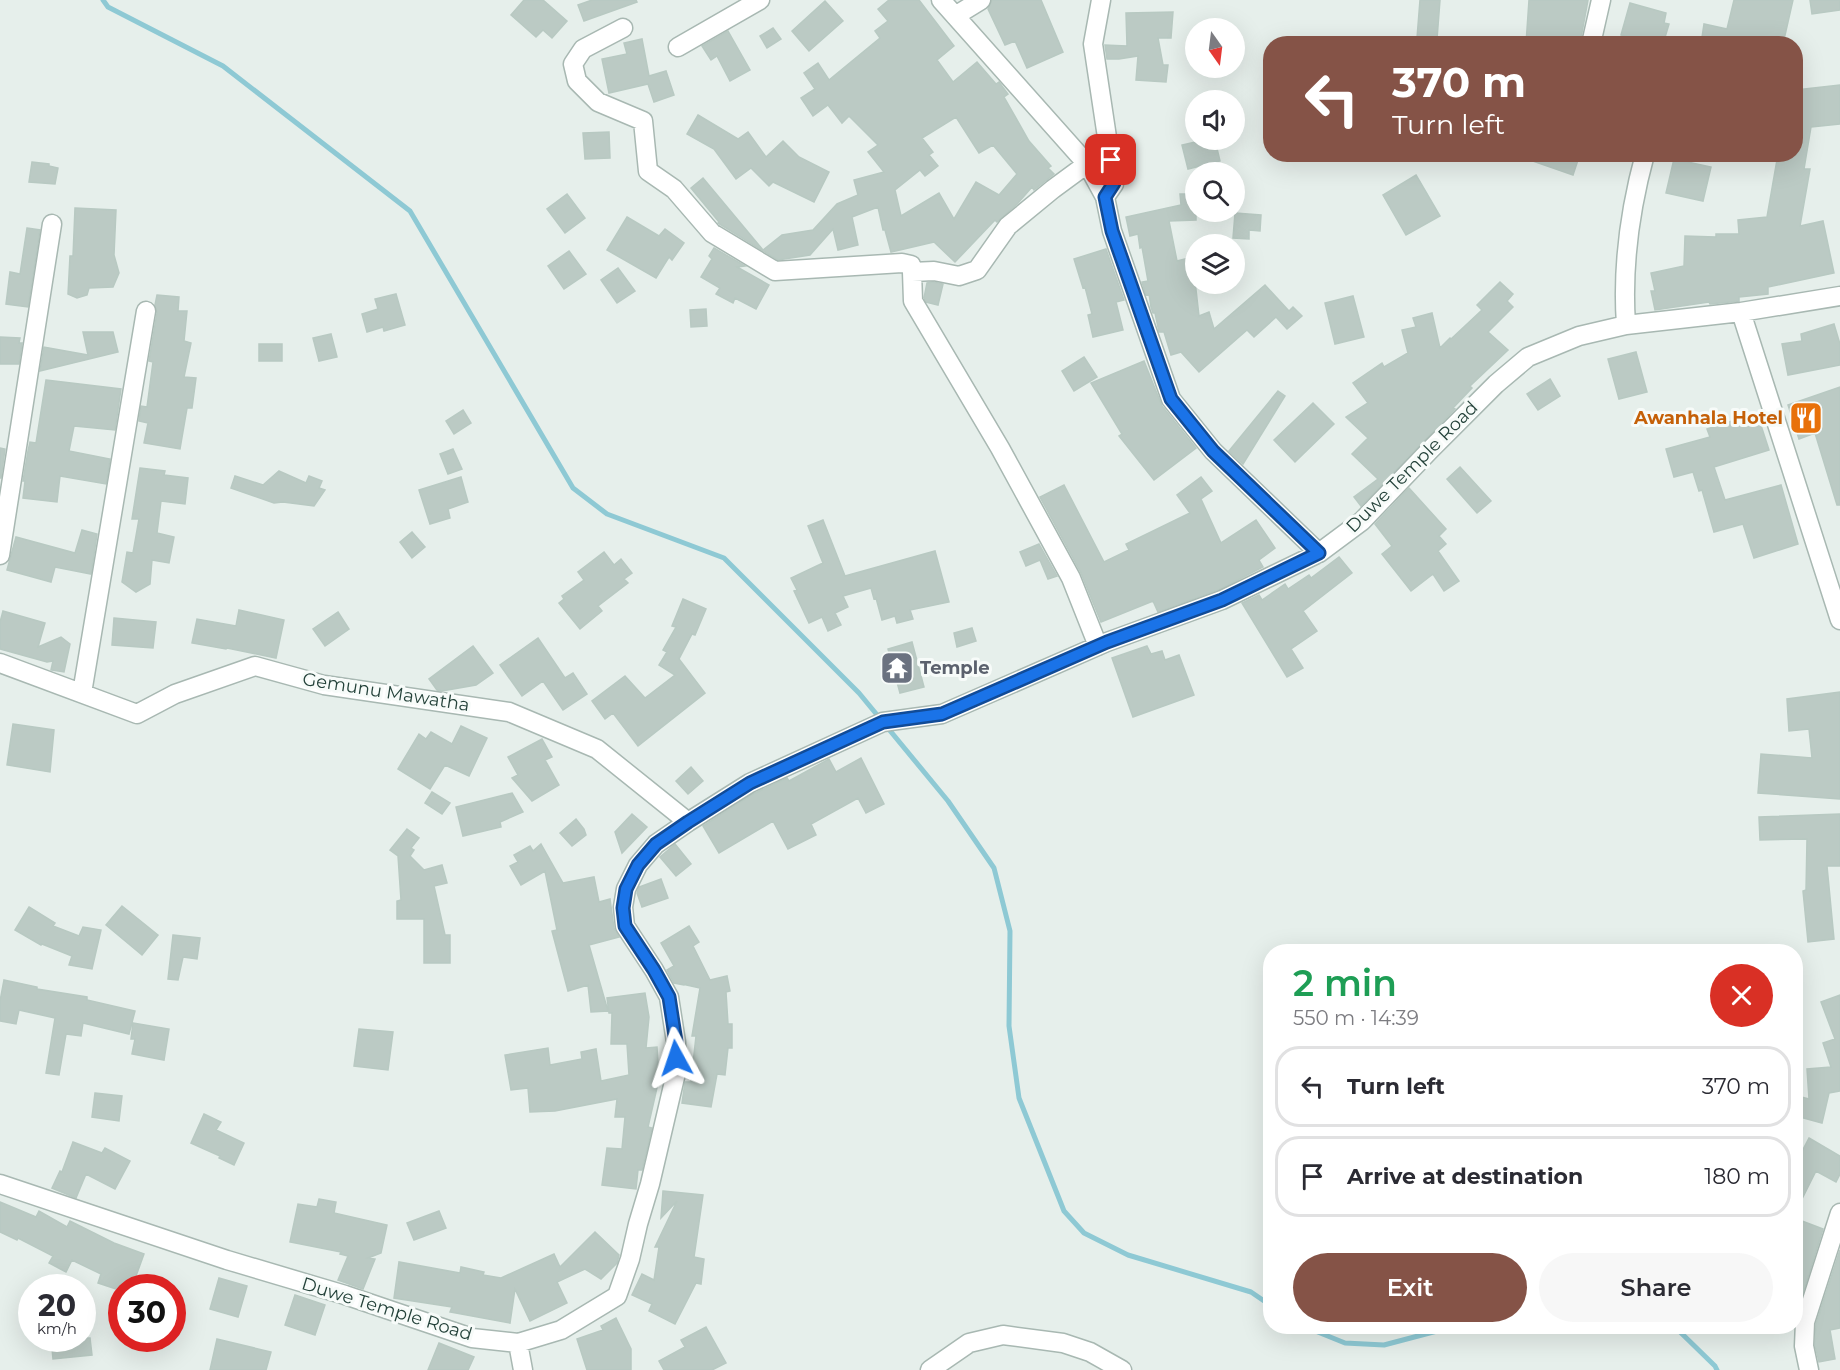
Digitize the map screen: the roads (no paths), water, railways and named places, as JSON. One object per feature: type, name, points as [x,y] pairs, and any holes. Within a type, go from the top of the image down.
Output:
[{"type":"street","points":[[678,47],[760,0]]},
{"type":"street","points":[[940,0],[1087,164],[1105,197],[1112,231],[1171,399],[1213,451],[1319,553]]},
{"type":"street","points":[[955,16],[981,0]]},
{"type":"street","points":[[1101,0],[1094,44],[1114,183],[1105,197]]},
{"type":"street","points":[[1593,36],[1601,0]]},
{"type":"street","points":[[623,28],[583,49],[573,64],[577,81],[598,102],[643,121],[648,171],[674,189],[712,233],[775,271],[902,263],[911,265],[913,301],[1000,448],[1071,578],[1098,646]]},
{"type":"street","points":[[1626,324],[1624,296],[1630,225],[1643,162]]},
{"type":"street","points":[[912,272],[934,271],[959,276],[977,270],[1008,226],[1087,164]]},
{"type":"street","points":[[0,555],[52,224]]},
{"type":"street","name":"Duwe Temple Road","points":[[0,1184],[226,1260],[345,1295],[472,1338],[518,1343],[561,1330],[617,1296],[630,1259],[661,1144],[675,1073],[676,1042],[669,997],[625,926],[623,908],[626,889],[638,865],[656,844],[750,783],[883,722],[942,714],[1098,646],[1222,600],[1319,553],[1362,521],[1496,384],[1528,357],[1579,336],[1626,324],[1741,312],[1840,296]]},
{"type":"street","points":[[82,693],[146,311]]},
{"type":"street","points":[[1741,312],[1840,620]]},
{"type":"street","name":"Gemunu Mawatha","points":[[0,663],[137,714],[175,694],[255,666],[324,685],[508,712],[597,749],[688,822]]},
{"type":"street","points":[[1809,1370],[1804,1346],[1805,1322],[1840,1213]]},
{"type":"street","points":[[930,1370],[969,1343],[1003,1335],[1063,1343],[1090,1352],[1122,1370]]},
{"type":"street","points":[[518,1343],[523,1370]]},
{"type":"waterway","points":[[103,0],[108,7],[223,66],[410,211],[573,488],[607,514],[724,558],[859,693],[948,801],[994,868],[1010,931],[1009,1026],[1019,1098],[1064,1211],[1084,1233],[1128,1255],[1251,1292],[1263,1300]]},
{"type":"waterway","points":[[1323,1334],[1345,1343],[1384,1345],[1426,1334]]},
{"type":"waterway","points":[[1682,1334],[1717,1370]]},
{"type":"place","name":"Awanhala Hotel","points":[[1806,418]]},
{"type":"place","name":"Temple","points":[[897,668]]}]
